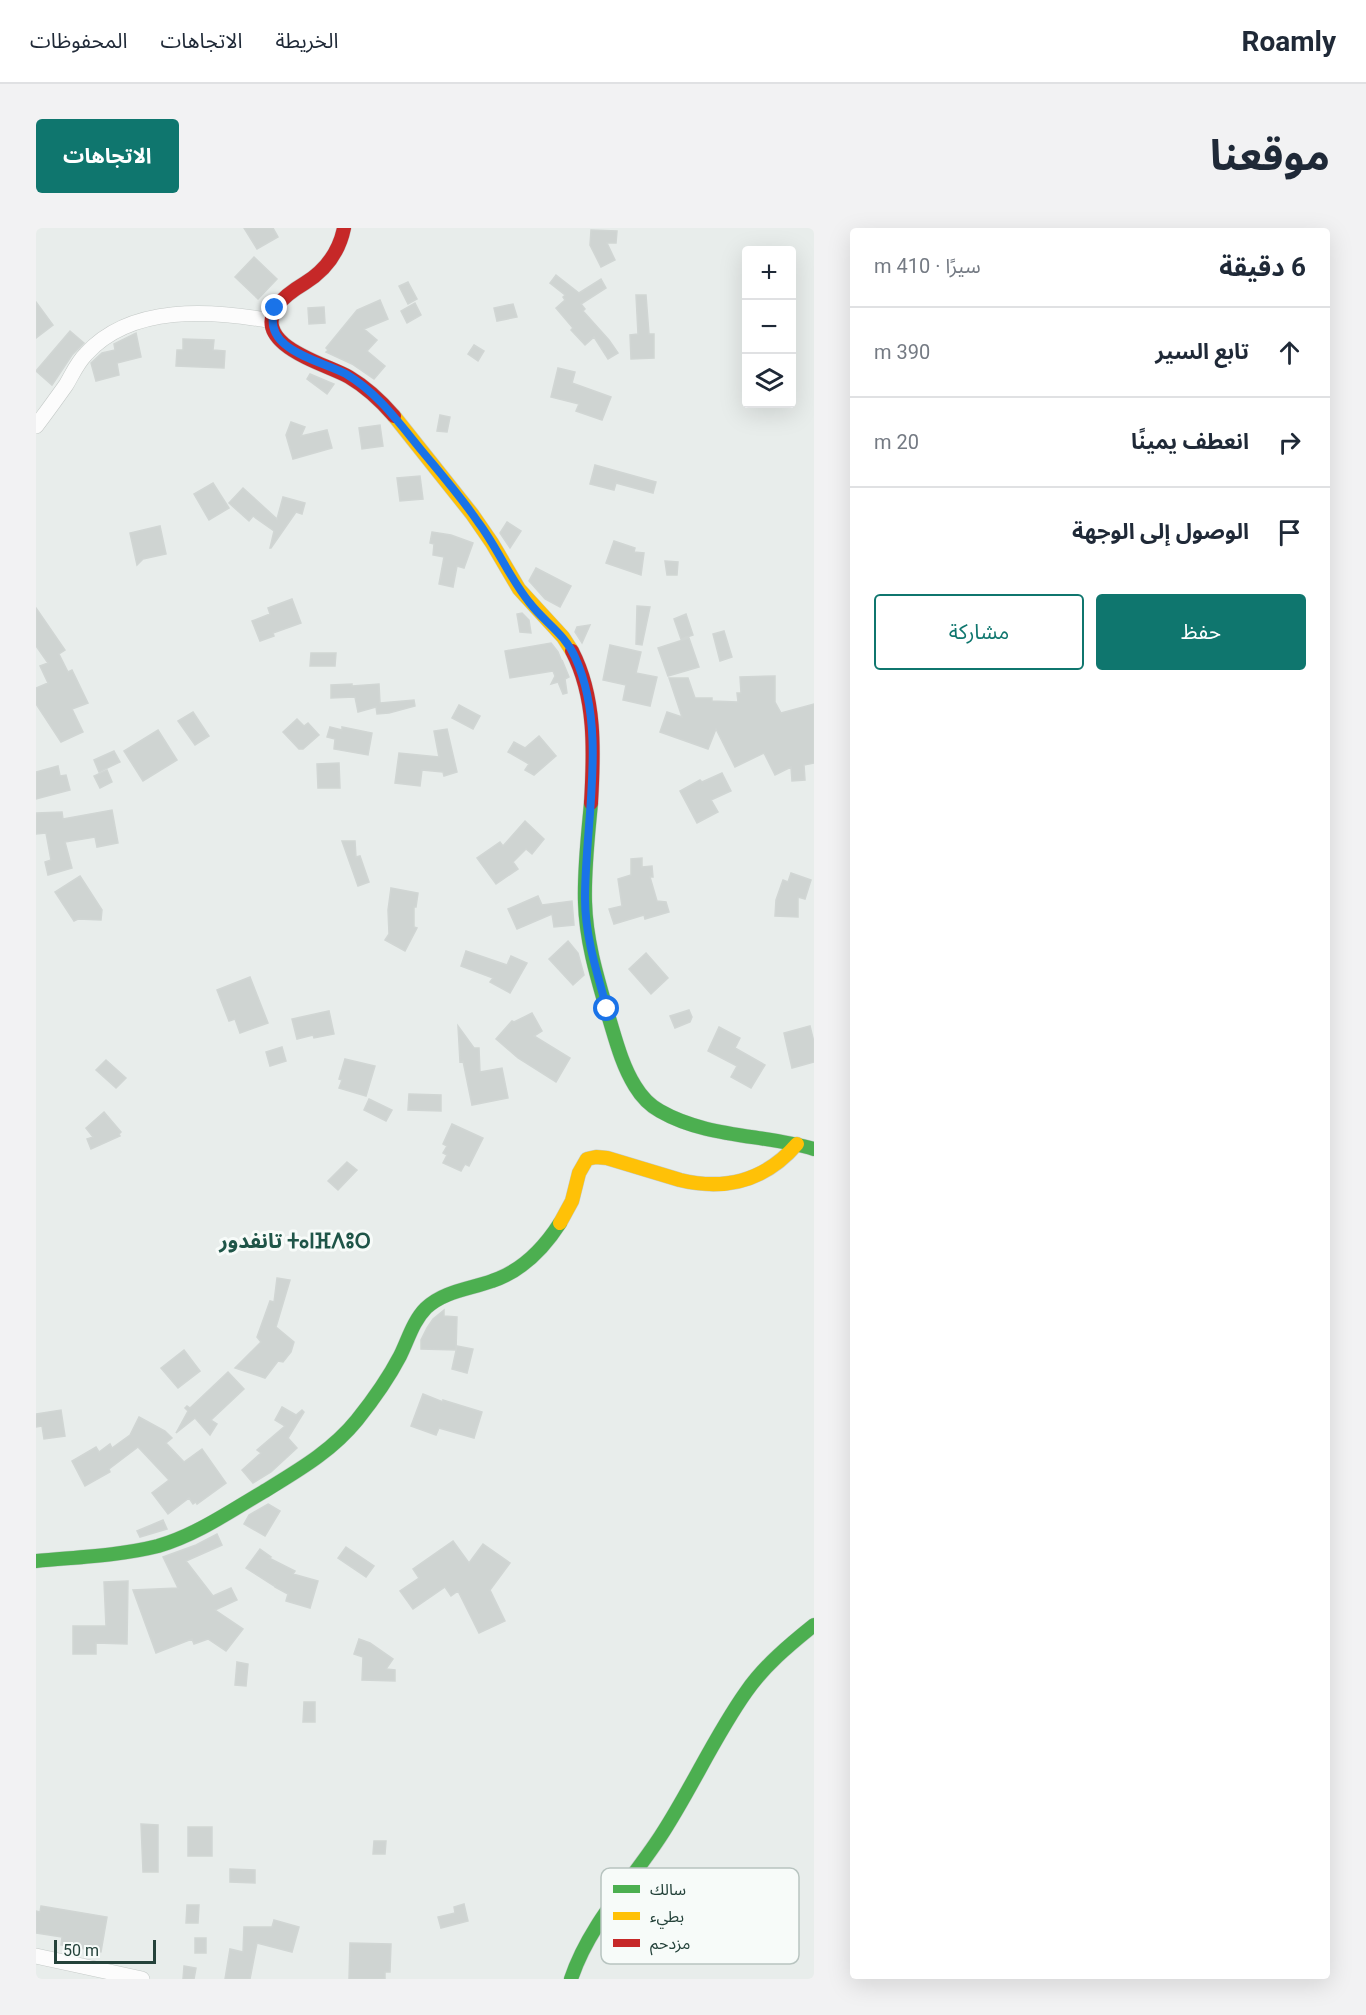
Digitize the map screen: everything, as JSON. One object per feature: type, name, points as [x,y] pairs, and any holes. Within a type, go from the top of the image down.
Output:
[{"type":"street","points":[[344,228],[339,246],[329,263],[275,308],[273,321],[278,336],[291,349],[346,375],[385,406],[466,505],[490,538],[519,590],[567,642],[576,658],[587,690],[592,731],[585,898],[586,927],[619,1050],[638,1090],[646,1101],[658,1110],[677,1119],[732,1135],[797,1144],[814,1149]]},
{"type":"street","points":[[36,426],[83,356],[101,340],[125,326],[192,313],[244,316],[273,321]]},
{"type":"street","points":[[36,1561],[130,1552],[158,1546],[224,1516],[308,1464],[343,1436],[355,1422],[398,1361],[415,1321],[425,1309],[448,1294],[504,1277],[520,1267],[535,1253],[565,1215],[576,1190],[580,1168],[586,1159],[597,1157],[651,1169],[682,1181],[702,1184],[722,1183],[767,1170],[797,1144]]},
{"type":"street","points":[[638,1868],[666,1828],[746,1693],[778,1655],[814,1625]]},
{"type":"street","points":[[575,1976],[580,1952],[601,1918]]},
{"type":"street","points":[[36,1956],[142,1979]]},
{"type":"building","points":[[244,228],[273,228],[278,237],[257,249]]},
{"type":"building","points":[[591,230],[617,231],[616,243],[607,243],[615,260],[601,267],[590,245]]},
{"type":"building","points":[[254,257],[277,279],[258,299],[235,277]]},
{"type":"building","points":[[556,275],[579,293],[601,279],[606,288],[581,304],[585,309],[583,311],[618,353],[608,359],[594,337],[585,345],[571,330],[573,328],[556,308],[565,300],[563,297],[565,295],[550,283]]},
{"type":"building","points":[[408,282],[417,299],[408,304],[399,286]]},
{"type":"building","points":[[636,295],[646,295],[649,334],[654,334],[654,358],[631,359],[630,335],[638,334]]},
{"type":"building","points":[[380,300],[388,319],[364,329],[377,340],[367,351],[385,366],[374,379],[352,364],[326,352],[328,350],[326,348],[357,310]]},
{"type":"building","points":[[36,302],[53,325],[36,338]]},
{"type":"building","points":[[415,303],[421,315],[407,323],[401,311]]},
{"type":"building","points":[[513,304],[517,317],[497,321],[494,308]]},
{"type":"building","points":[[324,307],[325,323],[309,324],[308,308]]},
{"type":"building","points":[[70,331],[84,343],[72,355],[52,385],[36,371]]},
{"type":"building","points":[[136,333],[141,357],[117,363],[119,375],[96,381],[91,363],[102,353],[115,350],[114,344]]},
{"type":"building","points":[[183,339],[214,340],[213,350],[225,351],[224,368],[176,366],[177,350],[183,350]]},
{"type":"building","points":[[474,345],[484,351],[478,361],[468,354]]},
{"type":"building","points":[[558,368],[575,372],[572,383],[611,397],[602,420],[576,411],[579,404],[551,397]]},
{"type":"building","points":[[310,374],[334,384],[327,394],[307,379]]},
{"type":"building","points":[[440,415],[450,417],[447,432],[437,431]]},
{"type":"building","points":[[291,422],[305,427],[301,436],[327,430],[332,448],[293,459],[286,435]]},
{"type":"building","points":[[380,425],[383,446],[362,449],[359,428]]},
{"type":"building","points":[[595,465],[656,482],[653,493],[616,483],[614,490],[590,484]]},
{"type":"building","points":[[420,476],[423,499],[400,501],[397,478]]},
{"type":"building","points":[[213,483],[229,508],[209,520],[194,494]]},
{"type":"building","points":[[243,488],[277,519],[283,497],[305,503],[302,514],[296,512],[271,548],[274,531],[253,516],[249,521],[229,503]]},
{"type":"building","points":[[507,522],[521,531],[510,548],[500,533]]},
{"type":"building","points":[[160,526],[166,554],[143,559],[137,565],[130,533]]},
{"type":"building","points":[[432,532],[451,535],[473,543],[464,568],[457,566],[453,587],[439,584],[444,557],[433,555],[434,544],[430,543]]},
{"type":"building","points":[[614,541],[635,548],[634,552],[644,553],[641,575],[606,563]]},
{"type":"building","points":[[665,561],[678,562],[677,575],[667,575]]},
{"type":"building","points":[[536,568],[571,586],[560,607],[545,599],[529,581]]},
{"type":"building","points":[[292,599],[301,623],[273,633],[274,636],[260,641],[252,621],[270,614],[268,608]]},
{"type":"building","points":[[637,606],[650,607],[642,645],[636,644]]},
{"type":"building","points":[[36,608],[65,650],[59,654],[68,672],[72,670],[88,703],[72,709],[83,732],[61,742],[36,704],[36,688],[48,683],[40,666],[48,663],[36,646]]},
{"type":"building","points":[[522,613],[529,620],[531,633],[520,632],[517,614]]},
{"type":"building","points":[[686,614],[693,635],[681,639],[674,619]]},
{"type":"building","points":[[590,625],[582,643],[575,632],[577,627]]},
{"type":"building","points":[[724,631],[732,657],[720,661],[713,634]]},
{"type":"building","points":[[689,638],[699,667],[668,676],[658,648]]},
{"type":"building","points":[[551,643],[558,652],[569,677],[565,679],[567,693],[563,694],[558,682],[551,684],[555,676],[553,671],[510,678],[505,651]]},
{"type":"building","points":[[610,645],[641,652],[636,673],[657,677],[650,706],[623,700],[626,685],[603,680]]},
{"type":"building","points":[[311,653],[336,653],[335,666],[310,666]]},
{"type":"building","points":[[775,676],[775,702],[781,713],[814,704],[814,763],[804,765],[805,780],[792,781],[791,767],[775,775],[764,753],[735,767],[716,729],[708,749],[660,732],[667,712],[682,717],[669,678],[688,678],[695,698],[738,702],[737,693],[741,693],[740,677]]},
{"type":"building","points":[[352,684],[352,686],[379,684],[380,703],[414,700],[415,706],[377,714],[376,707],[358,712],[355,697],[331,698],[331,685]]},
{"type":"building","points":[[459,705],[480,716],[473,729],[452,718]]},
{"type":"building","points":[[193,712],[209,736],[195,745],[178,721]]},
{"type":"building","points":[[297,719],[304,726],[308,723],[319,735],[303,749],[299,749],[283,732]]},
{"type":"building","points":[[330,727],[372,733],[368,755],[334,749],[335,739],[327,737]]},
{"type":"building","points":[[447,729],[457,772],[444,776],[443,772],[422,770],[420,786],[395,783],[399,753],[439,757],[434,731]]},
{"type":"building","points":[[158,730],[177,760],[143,781],[124,751]]},
{"type":"building","points":[[539,736],[556,756],[534,775],[525,770],[529,764],[508,752],[514,742],[525,748]]},
{"type":"building","points":[[114,751],[120,762],[99,772],[94,760]]},
{"type":"building","points":[[339,763],[340,788],[318,788],[317,764]]},
{"type":"building","points":[[58,766],[60,776],[66,775],[70,790],[36,799],[36,772]]},
{"type":"building","points":[[107,770],[112,782],[100,788],[94,776]]},
{"type":"building","points":[[722,773],[731,791],[711,800],[718,812],[697,823],[680,791],[700,780],[702,782]]},
{"type":"building","points":[[112,810],[118,843],[97,847],[95,837],[65,842],[72,868],[48,875],[45,862],[51,860],[46,833],[36,834],[36,813],[62,812],[63,819]]},
{"type":"building","points":[[525,821],[544,839],[532,854],[526,849],[513,862],[518,869],[496,884],[477,858],[500,842],[503,846]]},
{"type":"building","points":[[342,841],[355,841],[356,857],[360,856],[369,882],[358,886]]},
{"type":"building","points":[[642,858],[642,867],[652,866],[653,877],[650,877],[657,901],[666,902],[669,912],[645,919],[644,915],[614,924],[609,909],[622,906],[618,879],[631,875],[631,859]]},
{"type":"building","points":[[791,873],[811,880],[805,899],[798,897],[798,917],[775,916],[776,900],[783,880],[788,882]]},
{"type":"building","points":[[80,876],[102,910],[101,920],[78,919],[74,921],[55,892]]},
{"type":"building","points":[[391,888],[418,893],[416,907],[414,907],[414,927],[417,928],[405,951],[385,940],[389,934],[388,910]]},
{"type":"building","points":[[538,896],[542,905],[572,901],[574,925],[554,927],[552,914],[517,929],[508,909]]},
{"type":"building","points":[[568,941],[578,953],[584,975],[573,985],[549,959]]},
{"type":"building","points":[[466,951],[507,965],[511,956],[527,963],[510,993],[490,982],[493,978],[461,966]]},
{"type":"building","points":[[646,953],[668,978],[651,994],[629,969]]},
{"type":"building","points":[[250,977],[268,1023],[240,1033],[235,1019],[229,1021],[217,990]]},
{"type":"building","points":[[689,1010],[692,1017],[690,1022],[675,1028],[670,1016]]},
{"type":"building","points":[[329,1011],[334,1034],[314,1038],[313,1035],[297,1039],[292,1019]]},
{"type":"building","points":[[532,1013],[542,1031],[534,1036],[570,1058],[556,1082],[518,1058],[496,1039],[512,1021]]},
{"type":"building","points":[[458,1026],[474,1048],[479,1048],[480,1072],[502,1068],[508,1098],[472,1105],[463,1061],[460,1062]]},
{"type":"building","points":[[810,1026],[814,1042],[814,1062],[792,1068],[784,1033]]},
{"type":"building","points":[[719,1027],[740,1038],[735,1048],[765,1065],[751,1088],[731,1077],[737,1066],[708,1051]]},
{"type":"building","points":[[282,1047],[286,1061],[270,1066],[266,1052]]},
{"type":"building","points":[[345,1059],[375,1066],[366,1096],[339,1088],[342,1080],[339,1079]]},
{"type":"building","points":[[106,1060],[126,1078],[116,1088],[96,1070]]},
{"type":"building","points":[[409,1094],[441,1095],[441,1111],[408,1110]]},
{"type":"building","points":[[369,1099],[392,1110],[386,1121],[364,1110]]},
{"type":"building","points":[[104,1112],[121,1132],[120,1136],[91,1149],[87,1139],[93,1137],[86,1128]]},
{"type":"building","points":[[452,1124],[483,1138],[469,1166],[465,1164],[461,1171],[443,1163],[447,1155],[443,1153],[447,1146],[443,1144]]},
{"type":"building","points":[[347,1162],[357,1170],[338,1190],[328,1181]]},
{"type":"building","points":[[277,1278],[290,1280],[276,1327],[294,1342],[291,1352],[283,1362],[278,1361],[265,1378],[235,1368],[261,1342],[257,1337],[270,1301],[274,1302]]},
{"type":"building","points":[[444,1310],[444,1316],[457,1317],[456,1350],[421,1349],[421,1340],[427,1328],[433,1319]]},
{"type":"building","points":[[457,1346],[473,1349],[467,1373],[452,1369]]},
{"type":"building","points":[[184,1350],[200,1371],[178,1388],[161,1368]]},
{"type":"building","points":[[228,1372],[244,1389],[211,1420],[217,1424],[210,1435],[195,1418],[176,1433],[188,1411],[185,1408],[187,1406],[190,1408]]},
{"type":"building","points":[[423,1394],[443,1402],[443,1400],[482,1412],[474,1438],[439,1428],[436,1435],[411,1426]]},
{"type":"building","points":[[282,1407],[296,1415],[302,1410],[304,1412],[288,1438],[297,1448],[271,1472],[253,1483],[242,1470],[261,1453],[257,1450],[285,1426],[275,1420]]},
{"type":"building","points":[[61,1410],[65,1436],[44,1439],[42,1426],[36,1427],[36,1414]]},
{"type":"building","points":[[139,1417],[165,1431],[172,1438],[166,1443],[184,1462],[202,1449],[226,1483],[197,1504],[196,1502],[193,1504],[189,1498],[168,1514],[152,1493],[169,1480],[138,1447],[109,1469],[110,1472],[85,1486],[72,1461],[96,1447],[99,1452],[110,1444],[112,1448],[130,1435]]},
{"type":"building","points":[[268,1504],[280,1511],[265,1536],[244,1524],[249,1515]]},
{"type":"building","points":[[163,1520],[167,1529],[140,1537],[137,1531]]},
{"type":"building","points":[[217,1534],[222,1545],[186,1561],[213,1596],[231,1588],[237,1600],[215,1610],[243,1629],[226,1651],[208,1639],[194,1644],[192,1639],[156,1653],[133,1590],[178,1588],[163,1557],[196,1545]]},
{"type":"building","points":[[453,1541],[469,1563],[483,1544],[510,1563],[490,1590],[505,1621],[479,1633],[458,1591],[451,1596],[445,1587],[413,1609],[400,1591],[419,1578],[413,1569]]},
{"type":"building","points":[[346,1547],[374,1566],[366,1577],[338,1558]]},
{"type":"building","points":[[260,1549],[271,1557],[269,1558],[295,1571],[293,1574],[318,1581],[310,1608],[286,1601],[288,1594],[246,1568]]},
{"type":"building","points":[[128,1581],[127,1644],[96,1643],[96,1654],[73,1654],[73,1626],[106,1626],[104,1582]]},
{"type":"building","points":[[359,1639],[370,1643],[393,1659],[386,1669],[395,1670],[395,1681],[362,1680],[363,1657],[354,1654]]},
{"type":"building","points":[[237,1662],[248,1664],[246,1686],[235,1685]]},
{"type":"building","points":[[304,1702],[315,1702],[315,1722],[303,1722]]},
{"type":"building","points":[[141,1824],[158,1825],[158,1872],[143,1872]]},
{"type":"building","points":[[188,1827],[212,1827],[212,1856],[188,1856]]},
{"type":"building","points":[[374,1841],[386,1841],[385,1854],[373,1854]]},
{"type":"building","points":[[230,1869],[255,1870],[255,1883],[230,1882]]},
{"type":"building","points":[[464,1904],[468,1921],[441,1928],[438,1917],[455,1913],[454,1907]]},
{"type":"building","points":[[187,1905],[199,1905],[198,1923],[186,1923]]},
{"type":"building","points":[[41,1906],[107,1917],[101,1952],[61,1945],[62,1937],[36,1933],[36,1911],[40,1912]]},
{"type":"building","points":[[274,1920],[299,1927],[292,1952],[257,1943],[250,1979],[225,1979],[230,1949],[243,1952],[244,1927],[272,1927]]},
{"type":"building","points":[[195,1938],[206,1938],[206,1953],[195,1953]]},
{"type":"building","points":[[350,1943],[391,1944],[390,1972],[385,1972],[385,1979],[349,1979]]},
{"type":"building","points":[[184,1966],[196,1968],[194,1979],[183,1979]]},
{"type":"traffic: fast","points":[[591,803],[585,877],[586,917],[590,946],[617,1044],[626,1070],[637,1090],[656,1109],[678,1120],[716,1131],[814,1149]]},
{"type":"traffic: fast","points":[[36,1561],[97,1556],[158,1546],[186,1536],[212,1522],[301,1468],[336,1442],[363,1412],[390,1373],[414,1325],[426,1308],[449,1294],[492,1281],[513,1271],[539,1250],[560,1223]]},
{"type":"traffic: fast","points":[[638,1868],[660,1837],[723,1727],[753,1682],[786,1648],[814,1625]]},
{"type":"traffic: fast","points":[[571,1979],[588,1941],[601,1920]]},
{"type":"traffic: slow","points":[[394,416],[472,514],[519,589],[563,637],[572,651]]},
{"type":"traffic: slow","points":[[560,1223],[572,1201],[579,1173],[587,1159],[607,1158],[697,1183],[729,1183],[744,1180],[772,1166],[797,1144]]},
{"type":"traffic: jam","points":[[344,228],[339,245],[325,266],[286,296],[277,306],[272,320],[274,332],[295,352],[355,381],[394,416]]},
{"type":"traffic: jam","points":[[572,651],[586,687],[592,725],[591,803]]},
{"type":"district","name":"تانفدور ⵜⴰⵏⴼⴷⵓⵔ","points":[[295,1241]]},
{"type":"route","points":[[275,308],[273,325],[282,342],[291,349],[346,375],[385,406],[466,505],[490,538],[519,590],[567,642],[576,658],[587,690],[592,731],[585,898],[586,927],[607,1009]]}]
